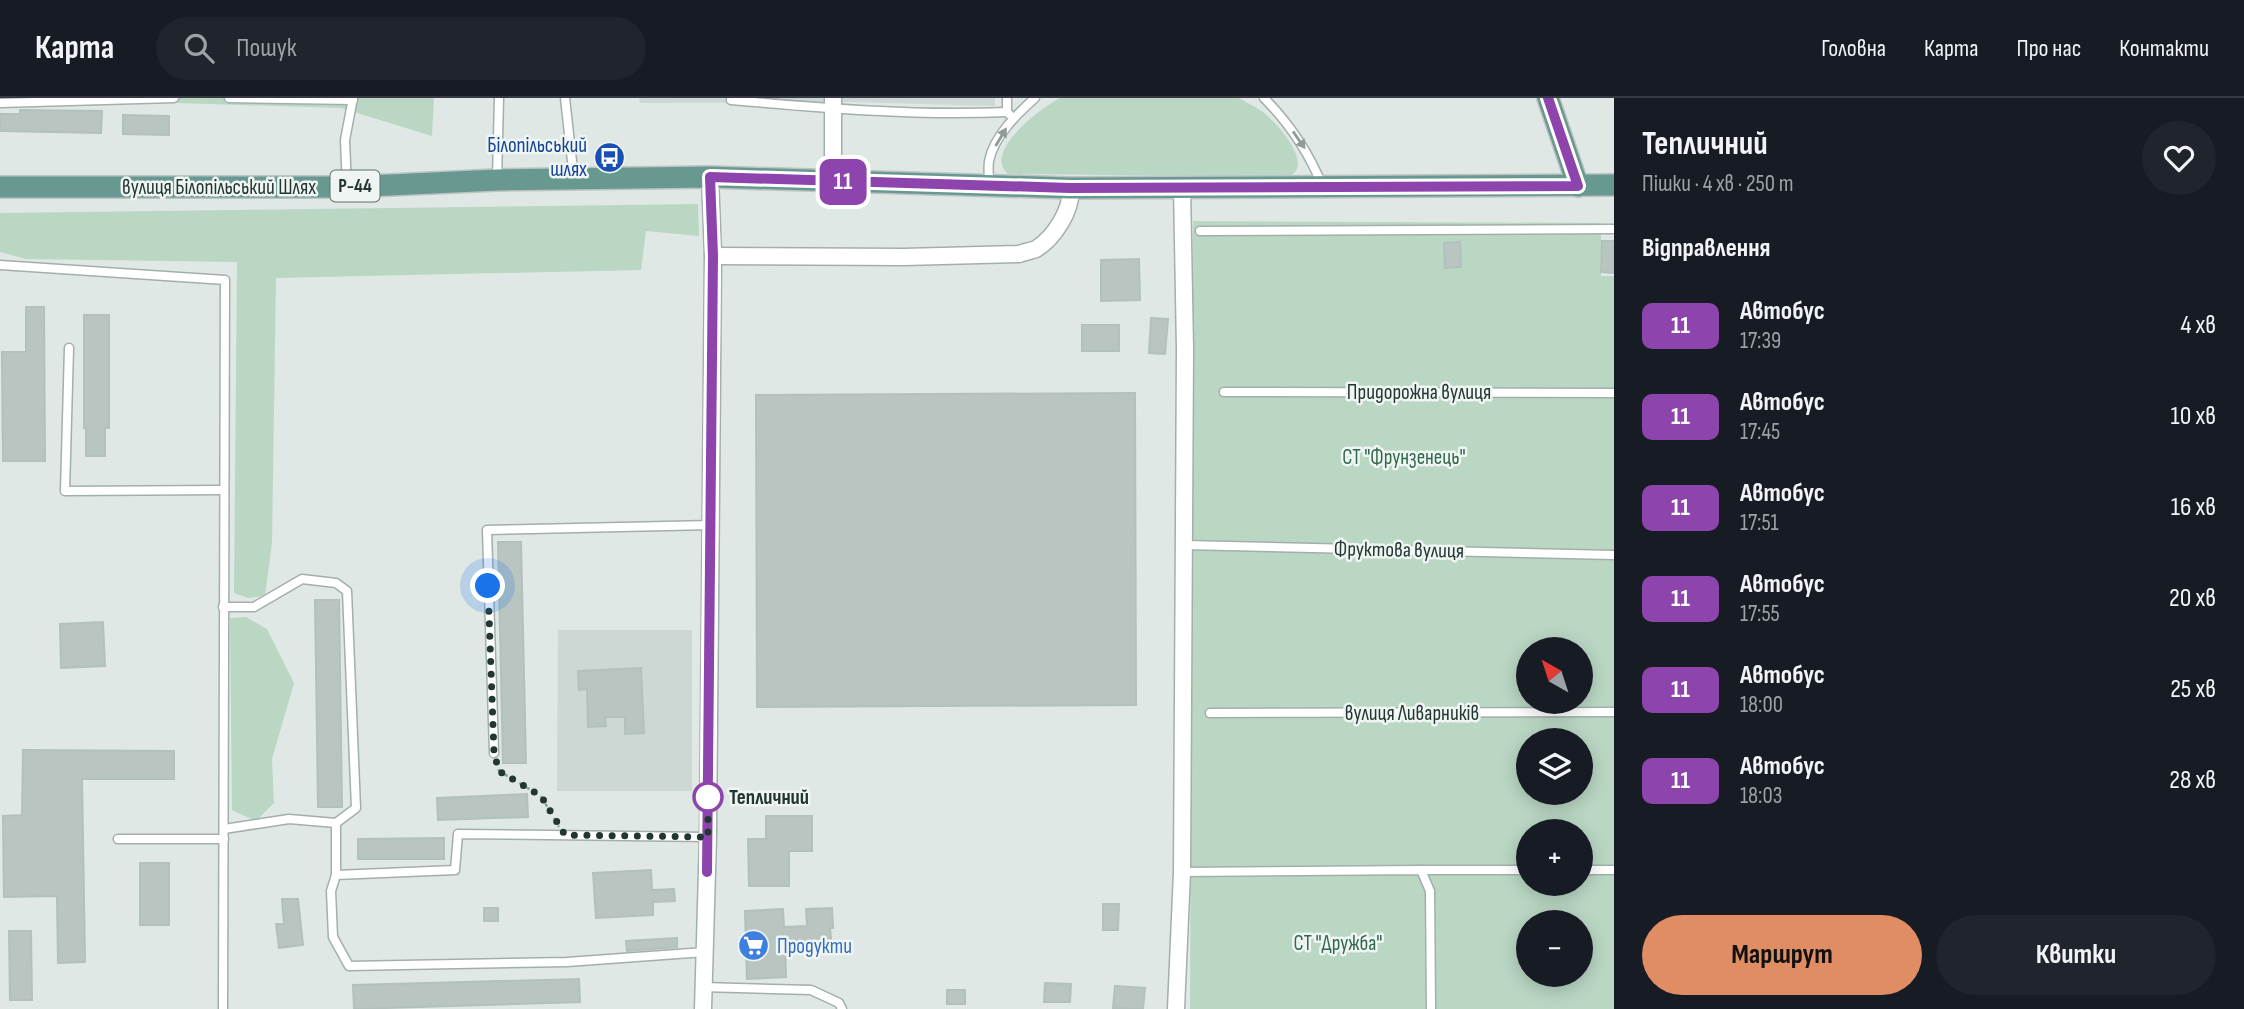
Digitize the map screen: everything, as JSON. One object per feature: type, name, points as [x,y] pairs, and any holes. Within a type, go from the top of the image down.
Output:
[{"type":"main road","points":[[1548,98],[1578,186]]},
{"type":"main road","name":"вулиця Білопільський Шлях","points":[[0,187],[347,187],[496,180],[710,177],[1070,188],[1614,185]]},
{"type":"street","points":[[833,103],[834,182]]},
{"type":"street","points":[[703,1009],[708,837],[713,256],[710,177]]},
{"type":"street","points":[[1176,1009],[1182,872],[1185,349],[1182,187]]},
{"type":"street","points":[[713,256],[904,257],[1019,254],[1036,249],[1065,216],[1071,198],[1070,188]]},
{"type":"lane","points":[[0,103],[174,98]]},
{"type":"lane","points":[[229,98],[353,99],[345,140],[347,187]]},
{"type":"lane","points":[[496,180],[499,98]]},
{"type":"lane","points":[[565,98],[574,179]]},
{"type":"lane","points":[[1007,98],[1011,115]]},
{"type":"lane","points":[[989,186],[989,159],[1011,115],[1035,98]]},
{"type":"lane","points":[[1264,98],[1283,117],[1310,155],[1323,188]]},
{"type":"lane","points":[[731,100],[833,103],[1011,115]]},
{"type":"lane","points":[[1200,231],[1614,229]]},
{"type":"lane","points":[[0,265],[225,280],[223,1009]]},
{"type":"lane","points":[[69,348],[65,491],[223,490]]},
{"type":"lane","name":"Придорожна вулиця","points":[[1224,392],[1614,393]]},
{"type":"lane","points":[[494,753],[486,530],[710,525]]},
{"type":"lane","name":"Фруктова вулиця","points":[[1184,545],[1614,555]]},
{"type":"lane","points":[[223,607],[254,607],[302,579],[336,583],[347,591],[356,808],[336,823],[289,819],[223,829]]},
{"type":"lane","name":"вулиця Ливарників","points":[[1210,713],[1614,712]]},
{"type":"lane","points":[[336,823],[336,875],[331,891],[333,937],[349,966],[567,962],[705,952]]},
{"type":"lane","points":[[336,875],[455,870],[458,834],[708,837]]},
{"type":"lane","points":[[118,839],[223,839]]},
{"type":"lane","points":[[1421,870],[1430,891],[1431,1009]]},
{"type":"lane","points":[[1182,872],[1516,870]]},
{"type":"lane","points":[[1593,870],[1614,870]]},
{"type":"lane","points":[[702,987],[811,990],[839,1003],[842,1009]]},
{"type":"path","points":[[494,753],[499,771],[541,796],[565,835]]},
{"type":"shaded area","points":[[639,98],[995,98],[995,106],[850,102],[640,103]]},
{"type":"shaded area","points":[[558,630],[692,630],[692,791],[557,791]]},
{"type":"green space","points":[[0,98],[434,98],[432,136],[341,108],[177,103],[0,107]]},
{"type":"green space","points":[[1060,98],[1239,98],[1263,112],[1277,125],[1292,145],[1298,164],[1295,172],[1287,177],[1008,174],[1002,165],[1002,154],[1008,143],[1028,121]]},
{"type":"green space","points":[[698,204],[699,236],[646,231],[641,270],[276,278],[272,543],[265,596],[248,598],[234,593],[237,262],[26,259],[0,252],[0,213]]},
{"type":"green space","name":"СТ \"Фрунзенець\"","points":[[1193,221],[1601,223],[1601,276],[1614,276],[1614,1009],[1190,1009]]},
{"type":"green space","points":[[246,617],[267,629],[294,683],[272,759],[274,803],[256,821],[232,810],[230,618]]},
{"type":"building","points":[[20,110],[102,111],[101,133],[0,131],[0,114],[20,114]]},
{"type":"building","points":[[123,115],[169,116],[169,135],[123,134]]},
{"type":"building","points":[[1602,241],[1614,241],[1614,273],[1601,272]]},
{"type":"building","points":[[1460,242],[1461,267],[1445,268],[1444,243]]},
{"type":"building","points":[[1139,259],[1140,300],[1101,301],[1101,260]]},
{"type":"building","points":[[26,307],[44,307],[45,461],[3,461],[2,352],[26,352]]},
{"type":"building","points":[[84,315],[109,315],[109,428],[105,428],[105,456],[86,456]]},
{"type":"building","points":[[1151,318],[1168,319],[1165,354],[1149,353]]},
{"type":"building","points":[[1082,325],[1119,325],[1119,351],[1082,351]]},
{"type":"building","points":[[1135,393],[1136,705],[757,707],[756,395]]},
{"type":"building","points":[[498,542],[521,542],[526,763],[503,763]]},
{"type":"building","points":[[315,600],[339,600],[342,807],[318,807]]},
{"type":"building","points":[[103,622],[105,666],[61,668],[60,624]]},
{"type":"building","points":[[641,668],[644,733],[625,734],[625,717],[605,717],[606,726],[588,727],[587,689],[579,690],[578,671]]},
{"type":"building","points":[[23,750],[174,751],[174,779],[82,779],[85,962],[58,963],[57,896],[4,897],[3,816],[22,815]]},
{"type":"building","points":[[527,794],[528,817],[438,820],[437,798]]},
{"type":"building","points":[[766,816],[812,816],[812,851],[789,851],[789,886],[749,886],[748,839],[766,839]]},
{"type":"building","points":[[444,838],[444,859],[358,859],[358,839]]},
{"type":"building","points":[[140,863],[169,863],[169,925],[140,925]]},
{"type":"building","points":[[651,870],[652,890],[674,889],[675,901],[653,902],[653,915],[596,918],[593,873]]},
{"type":"building","points":[[282,899],[298,899],[303,945],[279,948],[276,924],[284,924]]},
{"type":"building","points":[[1103,904],[1119,904],[1118,930],[1103,930]]},
{"type":"building","points":[[484,908],[498,908],[498,921],[484,921]]},
{"type":"building","points":[[832,908],[832,950],[810,953],[809,942],[785,943],[786,977],[747,979],[745,911],[783,909],[784,927],[807,926],[806,909]]},
{"type":"building","points":[[9,931],[31,931],[32,1000],[10,1000]]},
{"type":"building","points":[[677,938],[677,947],[627,951],[626,941]]},
{"type":"building","points":[[579,979],[580,1002],[354,1009],[353,985]]},
{"type":"building","points":[[1045,983],[1071,984],[1070,1002],[1044,1002]]},
{"type":"building","points":[[1115,986],[1145,988],[1143,1009],[1113,1008]]},
{"type":"building","points":[[947,990],[965,990],[965,1004],[947,1004]]},
{"type":"bus line","name":"11","points":[[707,872],[713,256],[710,177],[1070,188],[1578,186],[1548,98]]},
{"type":"place","name":"Білопільський шлях","points":[[610,157]]},
{"type":"place","name":"Тепличний","points":[[708,797]]},
{"type":"place","name":"Продукти","points":[[754,946]]},
{"type":"route","points":[[488,586],[494,753],[499,771],[541,796],[565,835],[708,837],[708,797]]},
{"type":"park label","name":"СТ \"Дружба\"","points":[[1338,943]]}]
